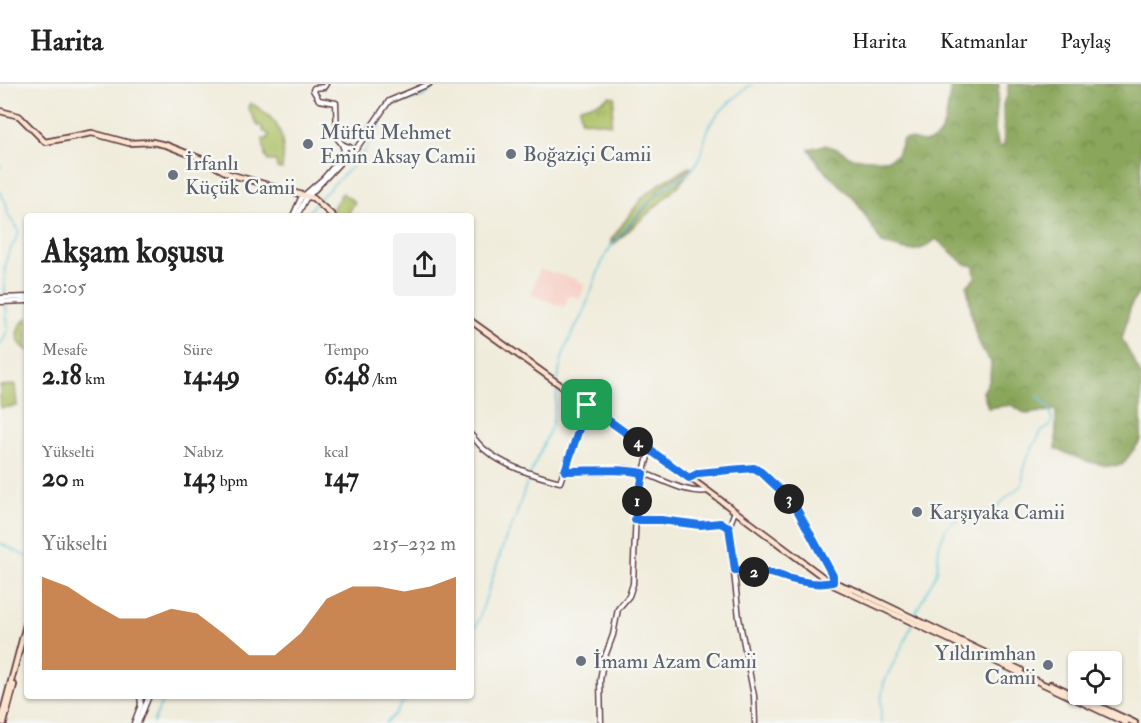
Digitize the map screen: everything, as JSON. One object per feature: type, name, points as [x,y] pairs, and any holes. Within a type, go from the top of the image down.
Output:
[{"type":"main road","points":[[0,111],[19,116],[45,142],[92,133],[129,143],[152,142],[204,160],[229,174],[309,196],[330,213]]},
{"type":"main road","points":[[474,323],[833,582],[835,586],[1136,723]]},
{"type":"main road","points":[[912,620],[1125,723]]},
{"type":"main road","points":[[2,723],[24,633]]},
{"type":"main road","points":[[2,723],[24,643]]},
{"type":"street","points":[[326,84],[324,87],[313,90],[320,100],[336,103],[337,138],[350,150]]},
{"type":"street","points":[[297,213],[389,101],[429,84]]},
{"type":"street","points":[[4,300],[24,299]]},
{"type":"street","points":[[474,438],[484,450],[526,472],[560,482],[587,405]]},
{"type":"street","points":[[601,723],[600,681],[603,662],[613,635],[618,609],[629,596],[633,584],[635,520],[643,473],[650,450]]},
{"type":"street","points":[[689,478],[699,473],[730,470],[754,468],[761,472],[793,502],[833,576],[833,582],[819,583],[735,570]]},
{"type":"street","points":[[565,471],[600,472],[626,469],[685,489],[708,491]]},
{"type":"street","points":[[735,511],[729,527],[740,618],[754,696],[755,723]]},
{"type":"street","points":[[635,520],[661,520],[700,525],[720,523],[729,527]]},
{"type":"street","points":[[134,723],[141,705],[140,699]]},
{"type":"street","points":[[138,723],[148,699]]},
{"type":"shaded area","points":[[539,269],[576,279],[585,284],[580,299],[569,295],[565,307],[531,295]]},
{"type":"green space","points":[[951,84],[999,84],[995,130],[999,147],[1004,146],[1003,104],[1008,95],[1008,84],[1141,84],[1141,289],[1131,305],[1122,339],[1141,375],[1141,440],[1122,465],[1097,464],[1056,449],[1056,410],[1026,414],[1012,405],[988,408],[983,392],[990,380],[991,362],[976,335],[967,286],[975,278],[974,266],[965,264],[936,239],[929,245],[916,250],[904,250],[882,243],[856,201],[820,166],[809,149],[825,145],[840,150],[852,158],[887,160],[897,155],[903,139],[924,142],[934,140],[939,135],[946,119]]},
{"type":"green space","points":[[610,96],[615,97],[611,124],[581,120],[580,107],[600,102]]},
{"type":"green space","points":[[250,103],[268,115],[279,129],[283,147],[282,169],[277,168],[276,161],[268,161],[265,156],[263,139],[268,139],[269,134],[263,131],[262,126],[258,126],[248,107]]},
{"type":"green space","points":[[691,168],[660,189],[611,244],[611,240],[642,198],[661,183]]},
{"type":"green space","points":[[690,171],[677,187],[613,245],[656,196]]},
{"type":"green space","points":[[342,193],[355,202],[349,213],[337,213],[332,209]]},
{"type":"green space","points":[[24,321],[24,347],[17,334]]},
{"type":"green space","points":[[15,385],[17,406],[0,408],[0,386]]},
{"type":"waterway","points":[[318,200],[360,158],[377,133],[388,108],[425,96],[437,84]]},
{"type":"waterway","points":[[558,381],[566,348],[584,310],[601,265],[613,243],[653,198],[692,169],[698,160],[713,120],[752,84]]},
{"type":"waterway","points":[[0,191],[6,202],[8,215],[19,230],[6,262],[6,298]]},
{"type":"waterway","points":[[308,213],[315,203]]},
{"type":"waterway","points":[[0,346],[8,330],[6,303]]},
{"type":"waterway","points":[[474,628],[528,479],[552,425],[558,386]]},
{"type":"waterway","points":[[914,616],[937,572],[939,546],[946,528],[955,520],[994,510],[1022,485],[1025,462],[1041,432],[1050,426],[1052,420],[1049,407],[1038,396]]},
{"type":"waterway","points":[[0,543],[24,555]]},
{"type":"waterway","points":[[881,723],[884,682],[912,624]]},
{"type":"waterway","points":[[153,723],[163,699]]},
{"type":"waterway","points":[[385,723],[395,714],[405,699]]},
{"type":"place","name":"Müftü Mehmet Emin Aksay Camii","points":[[308,144]]},
{"type":"place","name":"Boğaziçi Camii","points":[[511,154]]},
{"type":"place","name":"İrfanlı Küçük Camii","points":[[173,175]]},
{"type":"place","name":"Karşıyaka Camii","points":[[917,512]]},
{"type":"place","name":"İmamı Azam Camii","points":[[581,661]]},
{"type":"place","name":"Yıldırımhan Camii","points":[[1048,665]]},
{"type":"route","points":[[587,405],[689,478],[699,473],[754,468],[761,472],[793,502],[833,576],[833,582],[826,584],[735,570],[729,527],[720,523],[700,525],[661,520],[635,520],[643,473],[626,469],[600,472],[565,471],[587,405]]}]
